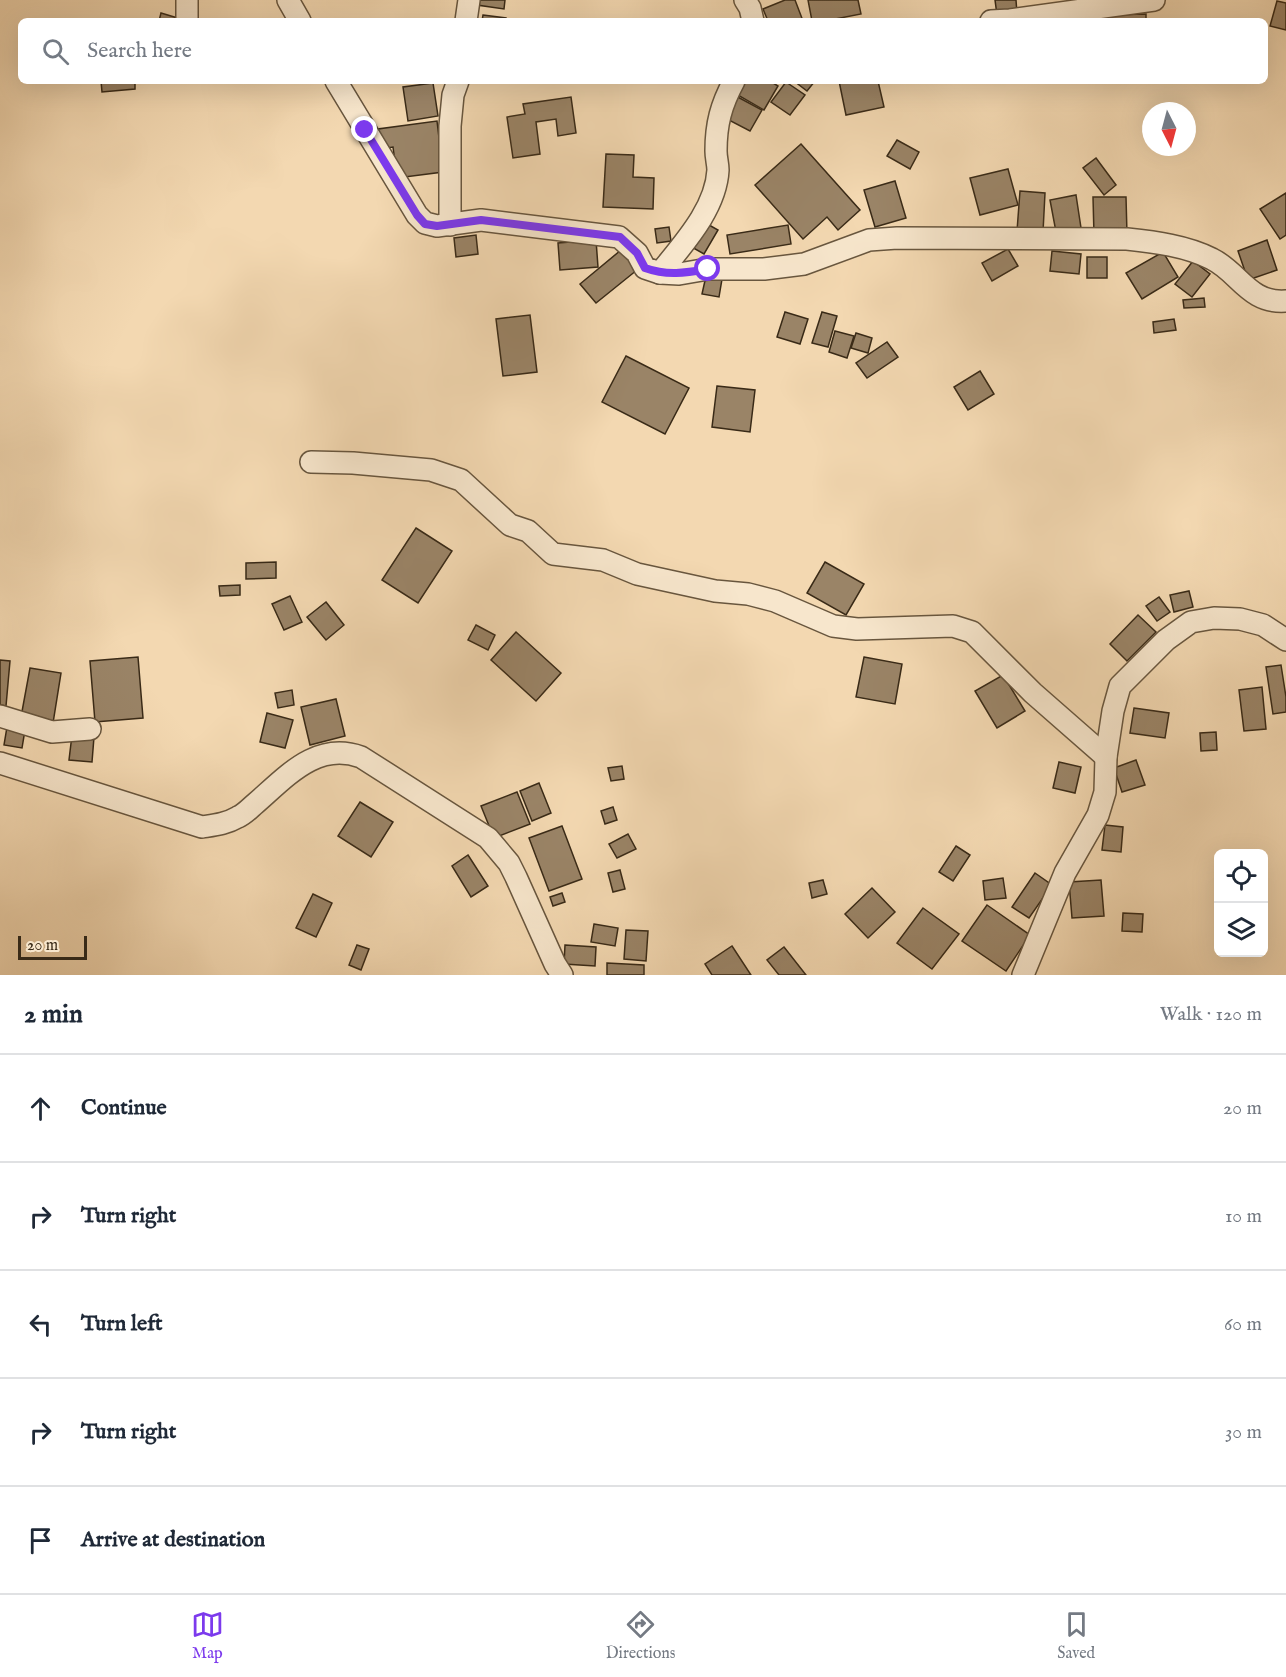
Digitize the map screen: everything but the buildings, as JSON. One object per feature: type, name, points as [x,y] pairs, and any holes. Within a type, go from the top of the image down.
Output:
[{"type":"street","points":[[187,0],[187,18]]},
{"type":"street","points":[[288,0],[298,18]]},
{"type":"street","points":[[467,18],[470,0]]},
{"type":"street","points":[[745,0],[752,18]]},
{"type":"street","points":[[1024,18],[1154,0]]},
{"type":"street","points":[[338,84],[417,215],[425,224],[437,226],[481,220],[620,237],[637,253],[645,268],[660,273],[678,274],[708,269],[764,269],[804,264],[869,240],[897,238],[1127,239],[1156,242],[1214,259],[1259,296],[1273,301],[1286,301]]},
{"type":"street","points":[[450,225],[450,126],[453,95],[457,84]]},
{"type":"street","points":[[660,273],[687,239],[714,190],[718,169],[716,155],[718,117],[733,84]]},
{"type":"street","points":[[311,462],[431,470],[461,480],[510,525],[528,531],[553,554],[603,560],[637,574],[715,591],[748,594],[775,601],[833,626],[857,629],[953,626],[972,632],[1033,693],[1106,757]]},
{"type":"street","points":[[1023,975],[1065,873],[1098,815],[1105,792],[1106,757],[1113,711],[1120,686],[1166,640],[1191,622],[1214,618],[1240,618],[1263,625],[1286,639]]},
{"type":"street","points":[[0,716],[52,732],[90,729]]},
{"type":"street","points":[[0,763],[202,827],[222,825],[240,816],[297,767],[312,759],[339,752],[361,757],[488,838],[513,870],[562,975]]},
{"type":"route","points":[[365,130],[417,215],[425,224],[437,226],[481,220],[620,237],[637,253],[645,268],[660,273],[678,274],[708,269]]}]
